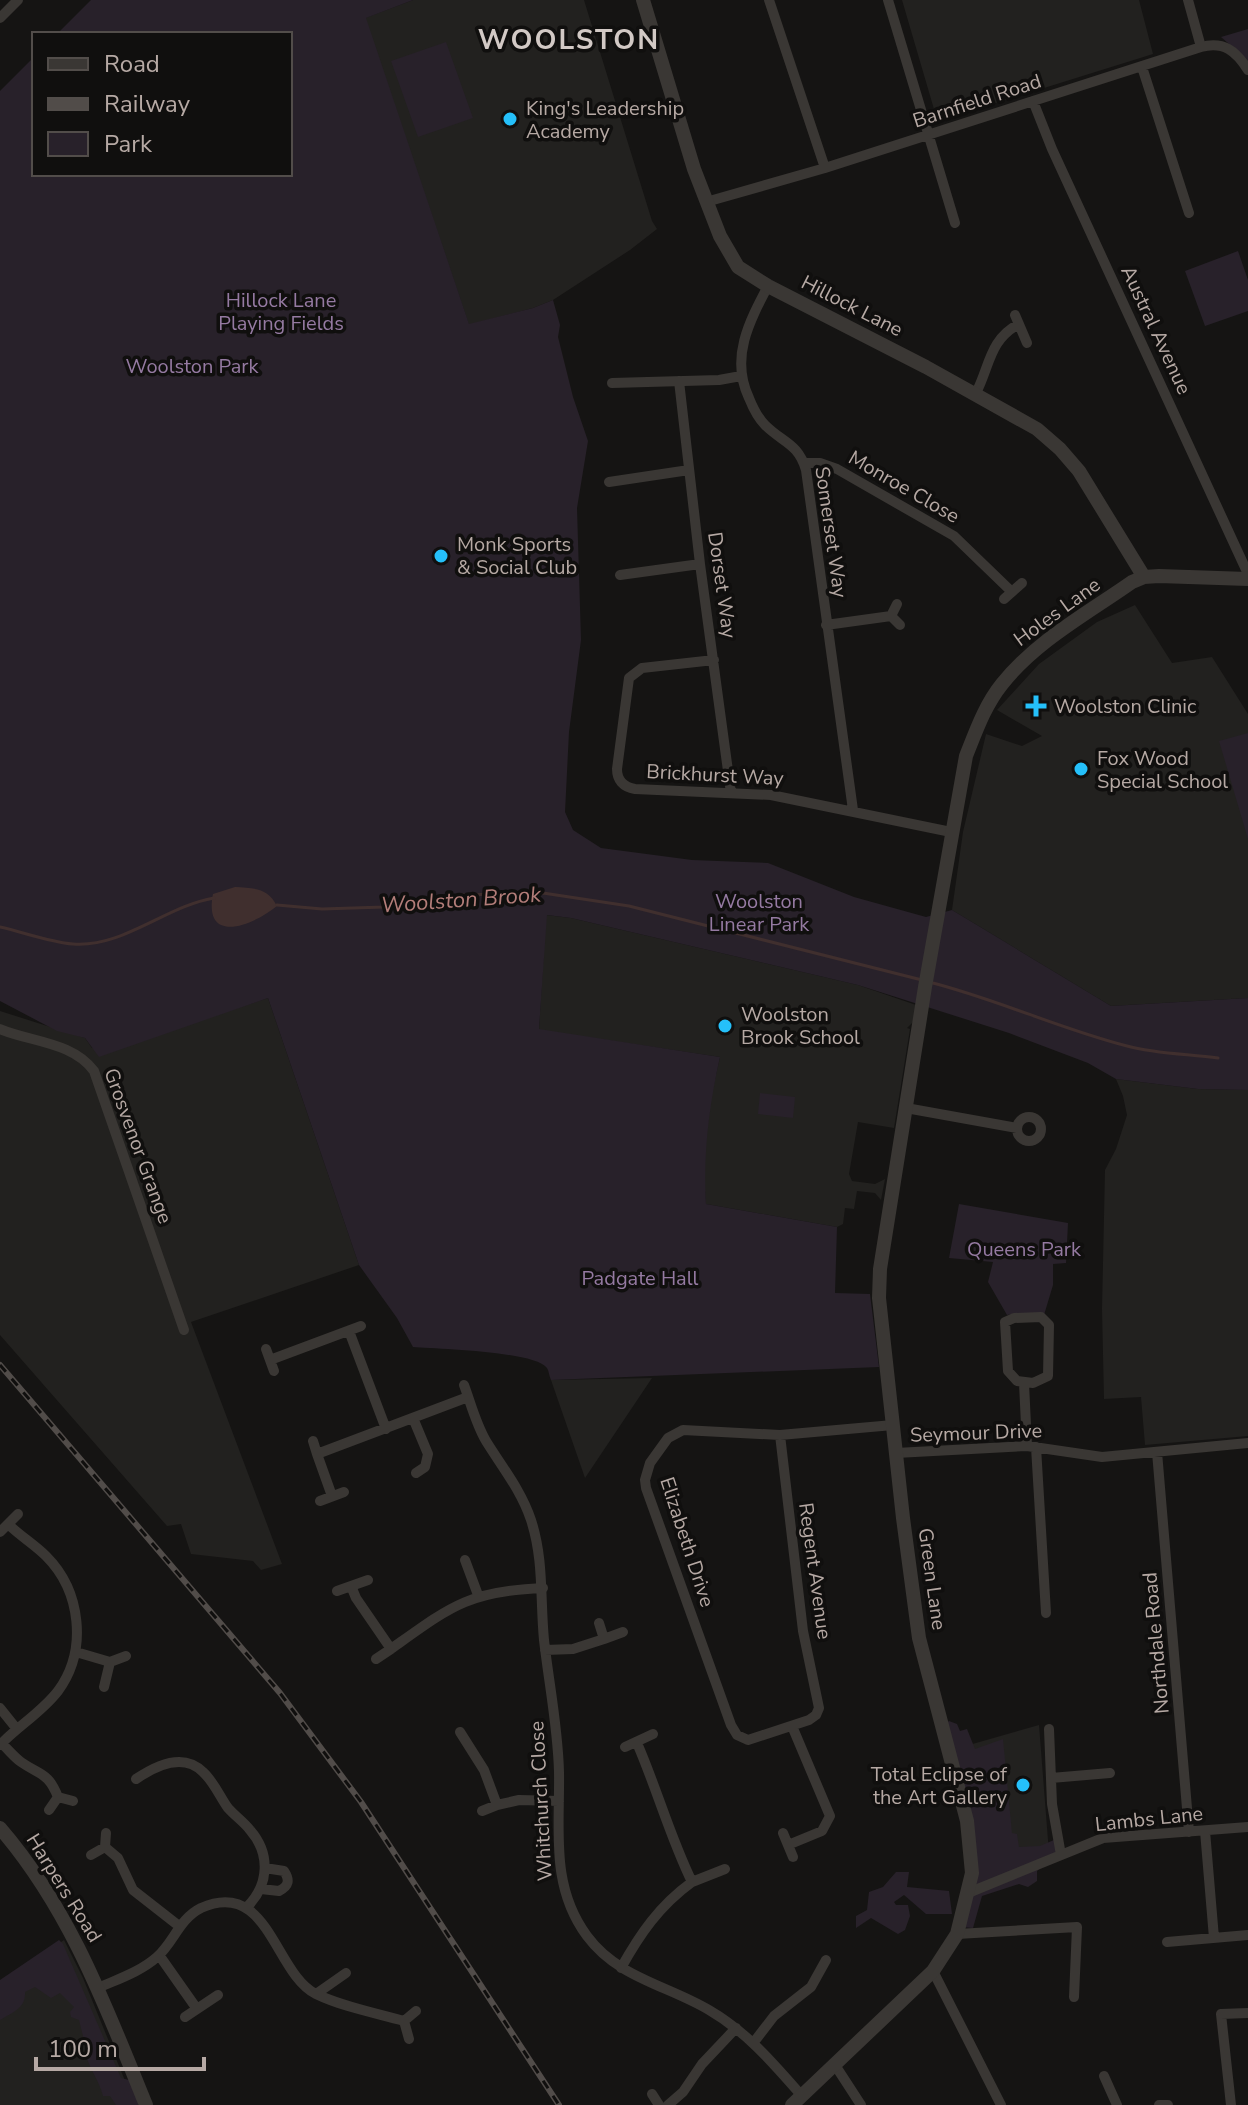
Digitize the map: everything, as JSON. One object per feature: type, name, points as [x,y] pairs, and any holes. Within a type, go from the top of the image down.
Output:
[{"type":"street","points":[[0,18],[18,0]]},
{"type":"street","name":"Hillock Lane","points":[[643,0],[676,114],[706,202],[731,258],[746,274],[976,393],[1037,429],[1060,449],[1089,487],[1144,577]]},
{"type":"street","points":[[769,0],[825,168]]},
{"type":"street","points":[[888,0],[955,223]]},
{"type":"street","points":[[1188,0],[1201,47],[1213,44],[1227,47],[1248,70]]},
{"type":"street","name":"Barnfield Road","points":[[706,202],[825,168],[1201,47]]},
{"type":"street","points":[[1142,67],[1189,213]]},
{"type":"street","name":"Austral Avenue","points":[[1033,101],[1052,149],[1248,576]]},
{"type":"street","points":[[612,382],[741,376],[740,359],[749,324],[768,286]]},
{"type":"street","points":[[976,393],[996,343],[1017,320],[1027,343]]},
{"type":"street","name":"Somerset Way","points":[[741,376],[762,423],[795,447],[804,463],[853,810]]},
{"type":"street","name":"Dorset Way","points":[[679,381],[731,793]]},
{"type":"street","name":"Monroe Close","points":[[804,463],[820,463],[837,469],[954,536],[1008,596],[1022,583]]},
{"type":"street","points":[[609,482],[689,470]]},
{"type":"street","points":[[620,575],[700,564]]},
{"type":"street","points":[[1144,577],[1248,576]]},
{"type":"street","name":"Holes Lane","points":[[925,987],[966,756],[979,722],[1000,686],[1022,662],[1132,582],[1144,577]]},
{"type":"street","points":[[891,616],[897,604]]},
{"type":"street","points":[[826,625],[891,616]]},
{"type":"street","points":[[891,616],[900,625]]},
{"type":"street","name":"Brickhurst Way","points":[[714,660],[642,668],[629,678],[617,773],[620,782],[635,789],[787,797],[951,832]]},
{"type":"street","name":"Green Lane","points":[[797,2100],[933,1971],[957,1934],[972,1873],[969,1829],[919,1638],[879,1298],[880,1269],[925,987]]},
{"type":"street","name":"Grosvenor Grange","points":[[0,1029],[72,1052],[85,1060],[94,1071],[184,1330]]},
{"type":"street","points":[[906,1108],[1017,1128]]},
{"type":"street","points":[[1041,1317],[1049,1325],[1049,1372],[1041,1381],[1024,1383],[1010,1375],[1004,1326],[1011,1318],[1041,1317]]},
{"type":"street","points":[[270,1360],[361,1326]]},
{"type":"street","points":[[349,1331],[386,1429]]},
{"type":"street","points":[[1024,1383],[1046,1613]]},
{"type":"street","name":"Whitchurch Close","points":[[464,1385],[478,1426],[509,1474],[527,1510],[538,1544],[545,1650],[558,1745],[558,1858],[566,1898],[586,1934],[609,1959],[645,1981],[689,1999],[736,2028],[754,2042],[797,2100]]},
{"type":"street","points":[[317,1454],[468,1397]]},
{"type":"street","points":[[413,1418],[428,1454],[425,1467],[416,1473]]},
{"type":"street","name":"Elizabeth Drive","points":[[792,1726],[752,1740],[740,1738],[731,1725],[645,1480],[650,1463],[668,1438],[683,1430],[780,1435],[893,1425]]},
{"type":"street","name":"Regent Avenue","points":[[780,1435],[803,1631],[819,1703],[818,1712],[813,1718],[792,1726]]},
{"type":"street","points":[[313,1441],[332,1496]]},
{"type":"street","name":"Seymour Drive","points":[[896,1453],[1031,1446],[1102,1457],[1248,1443]]},
{"type":"street","name":"Northdale Road","points":[[1157,1452],[1189,1832]]},
{"type":"street","points":[[320,1501],[344,1492]]},
{"type":"street","points":[[18,1514],[4,1528],[45,1556],[64,1581],[75,1608],[78,1631],[76,1652],[58,1690],[1,1744],[22,1762],[43,1772],[52,1781],[58,1797]]},
{"type":"street","points":[[465,1560],[478,1595]]},
{"type":"street","points":[[337,1591],[368,1580]]},
{"type":"street","points":[[351,1586],[391,1649]]},
{"type":"street","points":[[376,1659],[442,1613],[478,1595],[543,1588]]},
{"type":"street","points":[[599,1623],[604,1639]]},
{"type":"street","points":[[545,1650],[573,1649],[623,1632]]},
{"type":"street","points":[[76,1652],[110,1662],[126,1656]]},
{"type":"street","points":[[104,1687],[110,1662]]},
{"type":"street","points":[[0,1708],[16,1728]]},
{"type":"street","points":[[788,1845],[822,1831],[830,1816],[792,1726]]},
{"type":"street","points":[[1049,1729],[1055,1833],[1061,1855]]},
{"type":"street","points":[[460,1732],[484,1770],[497,1805]]},
{"type":"street","points":[[625,1747],[653,1734]]},
{"type":"street","points":[[637,1743],[692,1882]]},
{"type":"street","points":[[136,1779],[154,1767],[177,1761],[204,1772],[229,1809],[260,1842],[265,1868],[261,1889],[247,1907]]},
{"type":"street","points":[[1051,1778],[1110,1773]]},
{"type":"street","points":[[58,1797],[73,1801]]},
{"type":"street","points":[[49,1810],[58,1797]]},
{"type":"street","points":[[482,1811],[519,1800],[559,1801]]},
{"type":"street","name":"Lambs Lane","points":[[968,1893],[1103,1838],[1248,1827]]},
{"type":"street","name":"Harpers Road","points":[[0,1828],[30,1866],[64,1918],[98,1988],[146,2105]]},
{"type":"street","points":[[1205,1831],[1214,1938]]},
{"type":"street","points":[[105,1847],[106,1833]]},
{"type":"street","points":[[783,1833],[793,1857]]},
{"type":"street","points":[[91,1855],[105,1847]]},
{"type":"street","points":[[105,1847],[118,1858],[133,1890],[179,1926]]},
{"type":"street","points":[[261,1889],[279,1891],[289,1880],[284,1871],[265,1868]]},
{"type":"street","points":[[621,1968],[655,1914],[692,1882],[725,1869]]},
{"type":"street","points":[[98,1988],[132,1973],[159,1955],[191,1914],[223,1903],[247,1907],[259,1919],[296,1974],[316,1994],[404,2021]]},
{"type":"street","points":[[957,1934],[1077,1927],[1074,1997]]},
{"type":"street","points":[[1167,1942],[1248,1935]]},
{"type":"street","points":[[159,1955],[197,2009]]},
{"type":"street","points":[[754,2042],[774,2016],[805,1993],[813,1971],[826,1960]]},
{"type":"street","points":[[933,1971],[1001,2105]]},
{"type":"street","points":[[316,1994],[346,1973]]},
{"type":"street","points":[[185,2017],[218,1995]]},
{"type":"street","points":[[404,2021],[416,2011]]},
{"type":"street","points":[[1231,2105],[1221,2014],[1248,2013]]},
{"type":"street","points":[[404,2021],[409,2039]]},
{"type":"street","points":[[668,2105],[683,2092],[702,2064],[736,2028]]},
{"type":"street","points":[[835,2065],[861,2105]]},
{"type":"street","points":[[1104,2076],[1117,2105]]},
{"type":"street","points":[[652,2094],[659,2105]]},
{"type":"street","points":[[1159,2105],[1168,2105]]},
{"type":"shaded area","name":"King's Leadership Academy","points":[[413,0],[584,0],[657,229],[553,300],[469,325],[365,18]]},
{"type":"shaded area","points":[[902,0],[1139,0],[1153,54],[941,120],[936,116]]},
{"type":"shaded area","points":[[1135,605],[1172,663],[1212,657],[1248,714],[1248,998],[1111,1006],[952,910],[963,832],[986,734],[1022,746],[1042,736],[997,710],[1039,664],[1097,622]]},
{"type":"shaded area","points":[[235,887],[265,892],[277,906],[244,924],[223,926],[212,910],[213,894]]},
{"type":"shaded area","name":"Woolston Brook School","points":[[546,915],[571,918],[858,985],[916,1005],[913,1022],[907,1028],[910,1029],[894,1128],[858,1122],[849,1174],[852,1181],[875,1184],[885,1179],[881,1200],[875,1193],[857,1191],[854,1209],[845,1208],[843,1224],[837,1227],[706,1204],[703,1164],[711,1097],[720,1057],[539,1030]]},
{"type":"shaded area","points":[[268,998],[359,1265],[191,1322],[282,1564],[261,1570],[253,1561],[191,1554],[181,1524],[167,1526],[0,1335],[0,1011],[85,1038],[92,1048],[203,1019]]},
{"type":"shaded area","points":[[1116,1079],[1198,1089],[1248,1090],[1248,1436],[1145,1445],[1141,1397],[1104,1399],[1105,1170],[1116,1149],[1127,1115]]},
{"type":"shaded area","points":[[652,1378],[585,1478],[551,1380]]},
{"type":"shaded area","points":[[1039,1725],[1049,1853],[979,1884],[955,1749]]},
{"type":"shaded area","points":[[64,1940],[83,1978],[135,2105],[0,2105],[0,1984]]},
{"type":"green space","name":"Woolston Park","points":[[91,0],[413,0],[366,18],[469,324],[553,300],[560,325],[558,337],[588,441],[577,508],[581,640],[569,732],[565,812],[573,830],[601,848],[692,860],[768,863],[854,897],[926,917],[952,910],[1111,1006],[1248,998],[1248,1090],[1198,1089],[1116,1079],[1088,1063],[1009,1033],[858,985],[547,915],[539,1029],[720,1057],[708,1130],[706,1204],[837,1227],[835,1293],[870,1294],[879,1367],[551,1380],[547,1368],[524,1358],[413,1347],[397,1318],[359,1265],[268,998],[99,1057],[85,1038],[57,1031],[0,1001],[0,91],[32,59],[32,176],[292,176],[292,32],[59,32]]},
{"type":"green space","points":[[1248,29],[1248,64],[1221,37]]},
{"type":"green space","points":[[446,42],[473,118],[418,137],[391,61]]},
{"type":"green space","points":[[1238,251],[1248,280],[1248,311],[1205,326],[1185,271]]},
{"type":"green space","points":[[1248,733],[1248,839],[1219,741]]},
{"type":"green space","points":[[760,1093],[795,1097],[793,1118],[758,1114]]},
{"type":"green space","name":"Queens Park","points":[[959,1204],[1068,1223],[1066,1263],[1053,1264],[1053,1285],[1044,1315],[1007,1315],[988,1282],[993,1262],[949,1258]]},
{"type":"green space","points":[[949,1721],[957,1724],[960,1731],[967,1729],[975,1749],[1003,1739],[1012,1833],[1017,1834],[1019,1847],[1040,1846],[1054,1840],[1058,1854],[1037,1871],[1037,1881],[1028,1887],[1019,1884],[982,1896],[973,1928],[961,1927],[976,1881],[940,1729]]},
{"type":"green space","points":[[896,1872],[909,1872],[907,1887],[949,1891],[952,1914],[926,1914],[904,1895],[894,1902],[896,1905],[908,1905],[910,1916],[905,1930],[898,1934],[871,1918],[856,1928],[856,1916],[867,1910],[869,1892],[883,1887]]},
{"type":"green space","points":[[59,1940],[121,2078],[133,2081],[140,2098],[138,2105],[116,2105],[110,2096],[103,2096],[86,2055],[92,2049],[90,2042],[84,2040],[79,2020],[71,2017],[74,2007],[60,1993],[51,1998],[35,1987],[25,1992],[18,2009],[0,2020],[0,1980]]},
{"type":"waterway","name":"Woolston Brook","points":[[277,905],[322,909],[384,907],[463,895],[543,893],[629,906],[922,980]]},
{"type":"waterway","name":"Woolston Brook","points":[[0,927],[64,943],[91,944],[109,940],[196,902],[214,898]]},
{"type":"waterway","name":"Woolston Brook","points":[[929,982],[1127,1046],[1218,1058]]},
{"type":"railway","points":[[0,1365],[280,1693],[361,1802],[559,2105]]},
{"type":"place","name":"King's Leadership Academy","points":[[510,119]]},
{"type":"place","name":"Monk Sports & Social Club","points":[[441,556]]},
{"type":"place","name":"Woolston Clinic","points":[[1036,706]]},
{"type":"place","name":"Fox Wood Special School","points":[[1081,769]]},
{"type":"place","name":"Woolston Brook School","points":[[725,1026]]},
{"type":"place","name":"Total Eclipse of the Art Gallery","points":[[1023,1785]]},
{"type":"district","name":"WOOLSTON","points":[[569,40]]},
{"type":"park label","name":"Hillock Lane Playing Fields","points":[[281,312]]},
{"type":"park label","name":"Woolston Linear Park","points":[[759,912]]},
{"type":"park label","name":"Padgate Hall","points":[[640,1278]]}]
